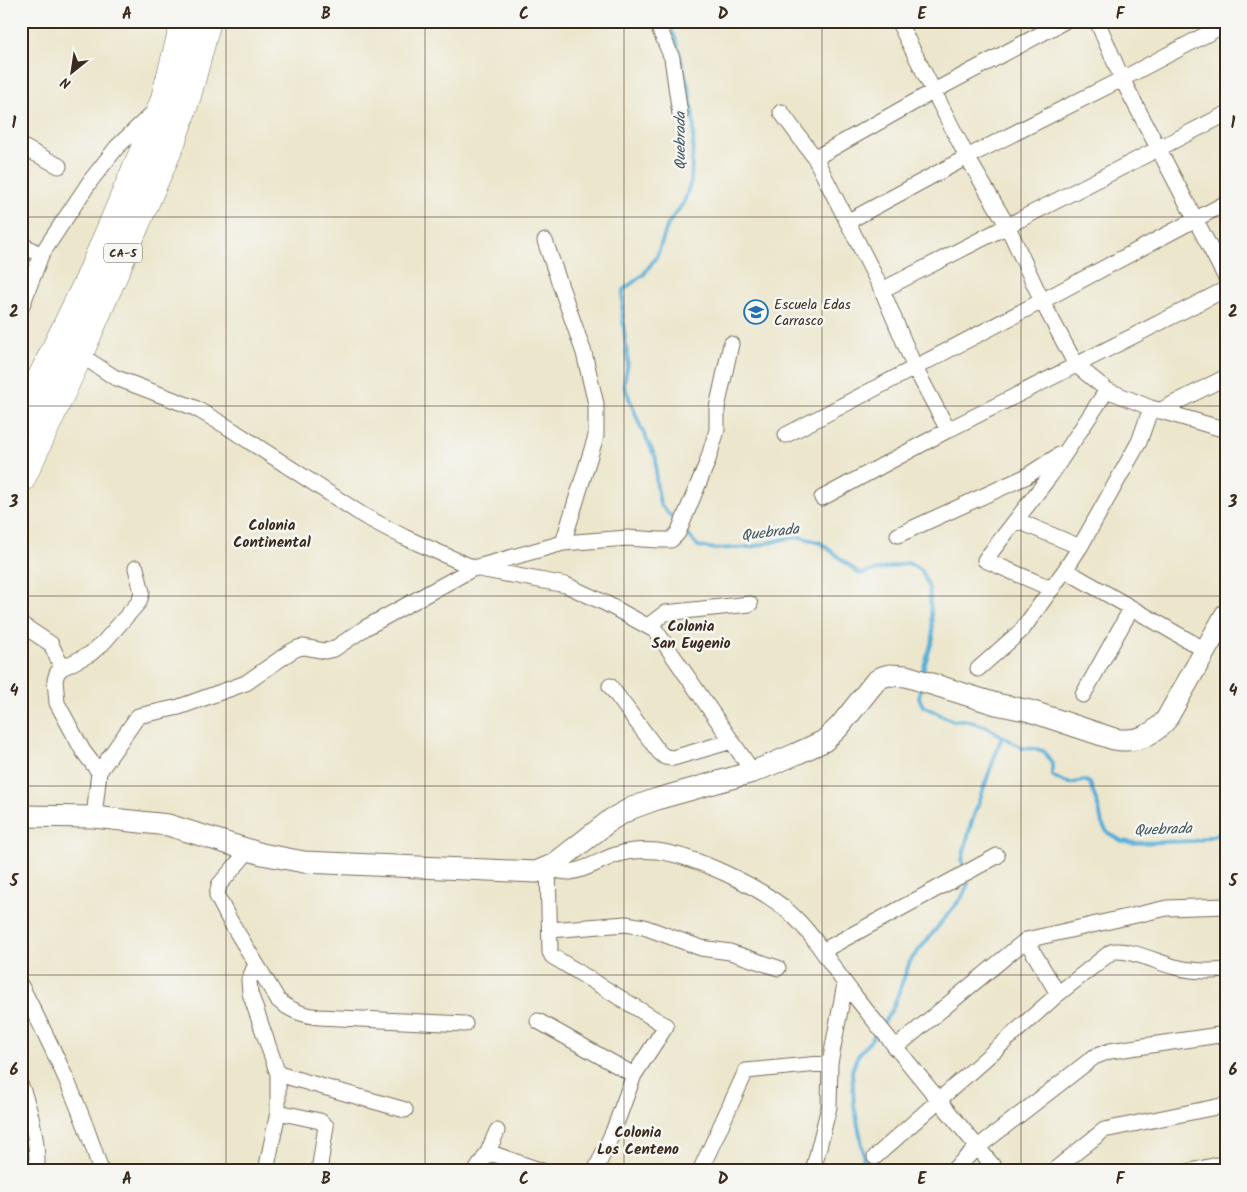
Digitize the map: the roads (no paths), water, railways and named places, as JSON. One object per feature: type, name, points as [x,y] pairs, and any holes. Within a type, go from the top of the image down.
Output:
[{"type":"highway","name":"CA-5","points":[[21,420],[89,280],[164,102],[185,21]]},
{"type":"highway","name":"CA-5","points":[[21,479],[79,354],[171,143],[187,96],[207,21]]},
{"type":"street","points":[[656,21],[672,58],[680,114]]},
{"type":"street","points":[[899,21],[966,157],[1007,225],[1042,301],[1076,365],[1106,390],[1155,409],[1226,430]]},
{"type":"street","points":[[815,158],[934,91],[1065,21]]},
{"type":"street","points":[[1097,21],[1122,79],[1226,278]]},
{"type":"street","points":[[847,222],[966,157],[1122,79],[1226,24]]},
{"type":"street","points":[[21,308],[41,255],[91,180],[117,147],[164,102]]},
{"type":"street","points":[[782,112],[815,158],[882,290],[915,368],[948,430]]},
{"type":"street","points":[[882,290],[1226,114]]},
{"type":"street","points":[[21,146],[59,166]]},
{"type":"street","points":[[786,435],[1226,203]]},
{"type":"street","points":[[545,241],[584,352],[596,404],[596,436],[563,544]]},
{"type":"street","points":[[21,244],[41,255]]},
{"type":"street","points":[[822,498],[948,430],[1226,288]]},
{"type":"street","points":[[94,817],[99,772],[138,716],[179,707],[246,683],[298,648],[304,647],[325,651],[334,649],[366,628],[474,568],[563,544],[628,538],[671,540],[678,534],[707,463],[717,430],[717,408],[731,344]]},
{"type":"street","points":[[79,354],[114,377],[194,408],[226,426],[364,516],[413,541],[474,568],[566,585],[648,626],[656,631],[753,772]]},
{"type":"street","points":[[978,668],[1022,630],[1065,570],[1080,548],[1139,442],[1155,409],[1226,377]]},
{"type":"street","points":[[1052,589],[985,560],[1050,476],[1106,390]]},
{"type":"street","points":[[898,535],[1025,477],[1067,451]]},
{"type":"street","points":[[1016,520],[1080,548]]},
{"type":"street","points":[[99,772],[83,751],[57,703],[57,674],[62,668],[90,654],[103,643],[139,602],[142,592],[136,568]]},
{"type":"street","points":[[1065,570],[1205,650]]},
{"type":"street","points":[[648,626],[665,614],[750,604]]},
{"type":"street","points":[[1083,695],[1131,609]]},
{"type":"street","points":[[21,816],[94,817],[168,825],[249,850],[304,862],[536,872],[548,868],[620,814],[657,799],[753,772],[824,741],[839,727],[875,682],[882,677],[906,676],[996,704],[1030,711],[1114,739],[1131,740],[1148,736],[1166,720],[1225,617]]},
{"type":"street","points":[[21,624],[51,644],[62,668]]},
{"type":"street","points":[[610,686],[659,752],[665,757],[673,758],[732,741]]},
{"type":"street","points":[[249,850],[219,885],[217,896],[278,1000],[289,1010],[306,1015],[465,1024]]},
{"type":"street","points":[[548,868],[568,872],[578,870],[618,854],[632,851],[658,851],[682,857],[722,872],[776,902],[789,912],[824,950],[845,984],[937,1100],[997,1171]]},
{"type":"street","points":[[824,950],[997,856]]},
{"type":"street","points":[[548,868],[550,952],[552,956],[666,1026],[634,1076],[613,1132],[595,1171]]},
{"type":"street","points":[[893,1044],[1026,940],[1167,908],[1226,906]]},
{"type":"street","points":[[550,930],[626,924],[644,927],[700,948],[730,952],[778,968]]},
{"type":"street","points":[[1026,940],[1058,994]]},
{"type":"street","points":[[875,1157],[1058,994],[1102,958],[1116,950],[1191,970],[1226,970]]},
{"type":"street","points":[[256,964],[249,980],[250,993],[278,1074],[278,1112],[266,1171]]},
{"type":"street","points":[[813,1171],[830,1107],[830,1063],[845,984]]},
{"type":"street","points":[[21,986],[64,1072],[89,1132],[101,1171]]},
{"type":"street","points":[[538,1020],[634,1076]]},
{"type":"street","points":[[952,1171],[978,1148],[1094,1056],[1110,1051],[1226,1034]]},
{"type":"street","points":[[700,1171],[746,1071],[830,1063]]},
{"type":"street","points":[[278,1074],[405,1110]]},
{"type":"street","points":[[21,1086],[36,1134],[37,1171]]},
{"type":"street","points":[[1053,1171],[1104,1130],[1226,1105]]},
{"type":"street","points":[[278,1112],[320,1122],[326,1126],[318,1171]]},
{"type":"street","points":[[476,1171],[488,1152],[497,1131]]},
{"type":"street","points":[[488,1152],[542,1171]]},
{"type":"street","points":[[1191,1171],[1226,1163]]},
{"type":"waterway","name":"Quebrada","points":[[666,21],[675,37],[689,89],[694,125],[691,181],[684,202],[668,224],[657,256],[644,274],[623,290],[622,312],[628,362],[624,385],[641,428],[656,458],[656,481],[660,504],[678,524]]},
{"type":"waterway","name":"Quebrada","points":[[683,529],[698,546],[716,549],[752,547],[800,537],[821,543],[860,574],[908,563],[922,571],[929,588],[933,638],[922,673]]},
{"type":"waterway","name":"Quebrada","points":[[920,688],[919,698],[923,706],[953,721],[964,720],[985,726],[1022,748],[1044,751],[1052,763],[1052,775],[1060,780],[1067,783],[1084,780],[1090,783],[1102,824],[1108,833],[1122,841],[1134,843],[1195,841],[1226,832]]},
{"type":"waterway","points":[[965,871],[962,860],[971,824],[1002,736]]},
{"type":"waterway","points":[[882,1025],[893,1008],[910,961],[962,897],[968,884],[966,878]]},
{"type":"waterway","points":[[864,1171],[863,1150],[854,1105],[852,1071],[857,1057],[879,1030]]},
{"type":"place","name":"Escuela Edas Carrasco","points":[[756,312]]},
{"type":"district","name":"Colonia Continental","points":[[272,534]]},
{"type":"district","name":"Colonia San Eugenio","points":[[691,634]]},
{"type":"district","name":"Colonia Los Centeno","points":[[638,1140]]}]
